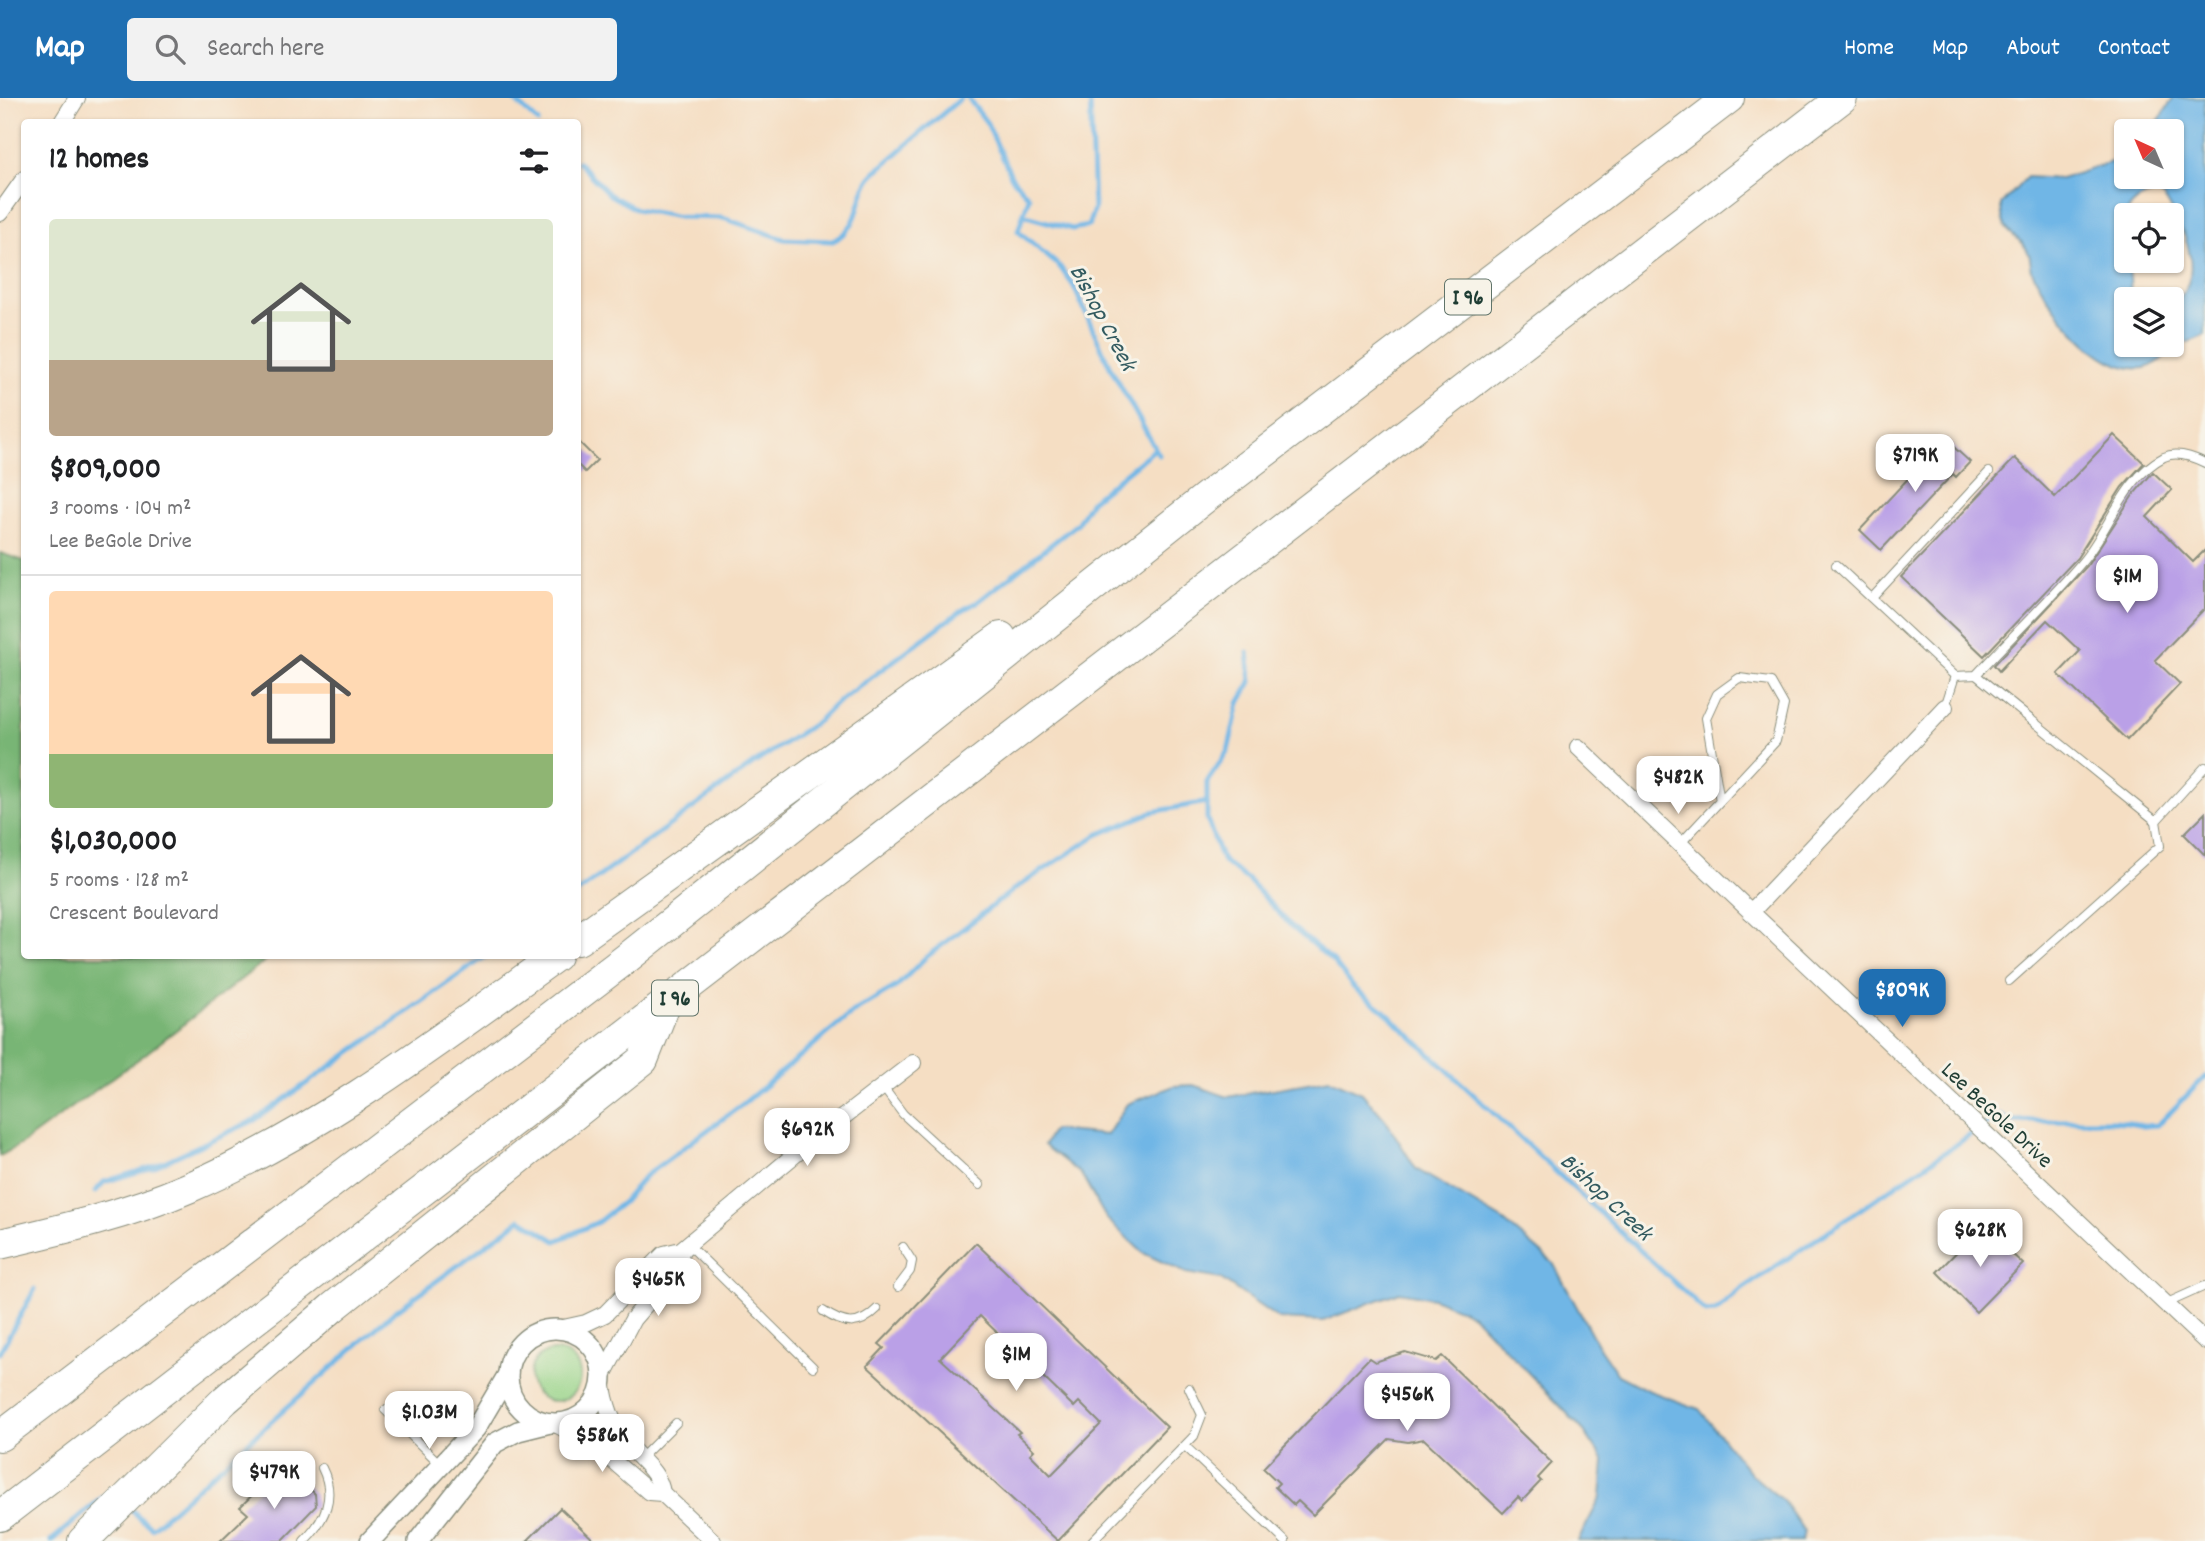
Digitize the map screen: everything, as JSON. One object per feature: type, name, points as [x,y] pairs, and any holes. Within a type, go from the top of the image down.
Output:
[{"type":"highway","name":"I 96","points":[[0,1436],[627,958],[1206,496],[1729,98]]},
{"type":"highway","name":"I 96","points":[[0,1516],[1842,98]]},
{"type":"highway","points":[[581,938],[908,701],[1206,496]]},
{"type":"highway","points":[[0,1244],[95,1222],[187,1189],[276,1146],[356,1097],[551,959]]},
{"type":"highway","points":[[83,1541],[225,1400],[322,1317],[643,1060],[664,1007]]},
{"type":"street","points":[[64,119],[77,98]]},
{"type":"street","points":[[0,213],[21,182]]},
{"type":"street","points":[[1751,912],[1945,707]]},
{"type":"street","name":"Lee BeGole Drive","points":[[1578,747],[2205,1341]]},
{"type":"street","points":[[559,1329],[586,1323],[605,1314],[664,1254],[685,1247],[913,1063]]},
{"type":"street","points":[[418,1541],[495,1443],[518,1431],[565,1422],[586,1411],[594,1402],[602,1379],[633,1320],[678,1266],[685,1247]]},
{"type":"street","points":[[662,1493],[649,1492],[597,1447],[552,1423],[538,1420],[519,1407],[509,1386],[508,1374],[510,1362],[523,1341],[546,1329],[559,1329],[573,1332],[594,1350],[609,1415],[622,1438],[660,1479],[662,1493],[713,1541]]},
{"type":"street","points":[[370,1541],[443,1466],[487,1413],[508,1374]]},
{"type":"lane","points":[[1976,675],[2084,560],[2111,513],[2140,477],[2165,456],[2190,455],[2205,463]]},
{"type":"lane","points":[[1872,597],[1989,472]]},
{"type":"lane","points":[[1836,565],[1955,676],[1976,675],[2156,821],[2160,846],[2009,981]]},
{"type":"lane","points":[[1945,707],[1955,676]]},
{"type":"lane","points":[[1680,844],[1776,741],[1784,705],[1771,682],[1739,678],[1717,694],[1706,718],[1720,801]]},
{"type":"lane","points":[[2156,821],[2205,767]]},
{"type":"lane","points":[[882,1086],[903,1114],[980,1185]]},
{"type":"lane","points":[[685,1247],[813,1367]]},
{"type":"lane","points":[[898,1287],[910,1271],[912,1261],[903,1247]]},
{"type":"lane","points":[[2165,1304],[2205,1286]]},
{"type":"lane","points":[[823,1311],[844,1323],[856,1324],[877,1310]]},
{"type":"lane","points":[[1092,1541],[1185,1446],[1199,1426],[1202,1415],[1189,1388]]},
{"type":"lane","points":[[385,1410],[443,1466]]},
{"type":"lane","points":[[640,1459],[676,1423]]},
{"type":"lane","points":[[1185,1446],[1285,1541]]},
{"type":"lane","points":[[304,1541],[326,1511],[331,1486],[322,1468]]},
{"type":"green space","points":[[0,553],[21,560],[21,959],[267,959],[144,1055],[23,1143],[0,1156]]},
{"type":"green space","points":[[555,1351],[573,1358],[580,1376],[573,1394],[555,1401],[537,1394],[530,1376],[537,1358]]},
{"type":"water","points":[[2173,98],[2205,98],[2205,335],[2184,344],[2184,291],[2188,284],[2190,259],[2184,236],[2184,203],[2168,203],[2157,193],[2135,203],[2114,203],[2114,273],[2128,273],[2130,285],[2114,287],[2114,357],[2164,357],[2144,368],[2127,367],[2110,361],[2094,350],[2065,321],[2034,275],[2025,247],[2005,225],[2001,205],[2027,177],[2061,179],[2114,161],[2114,189],[2184,189],[2184,119],[2160,119]]},
{"type":"water","points":[[1330,1079],[1362,1093],[1385,1119],[1416,1169],[1504,1221],[1553,1263],[1598,1346],[1618,1375],[1647,1390],[1699,1409],[1751,1474],[1783,1501],[1804,1531],[1802,1541],[1578,1541],[1601,1497],[1604,1461],[1584,1431],[1473,1315],[1433,1298],[1399,1292],[1323,1321],[1279,1319],[1221,1279],[1186,1273],[1143,1253],[1106,1218],[1081,1174],[1044,1145],[1053,1130],[1107,1135],[1127,1104],[1174,1086],[1193,1085],[1228,1097]]},
{"type":"building","points":[[2114,435],[2144,463],[2122,487],[2077,558],[1984,656],[1901,577],[2015,458],[2055,497]]},
{"type":"building","points":[[1945,439],[1970,462],[1956,477],[1953,474],[1881,550],[1860,530]]},
{"type":"building","points":[[581,444],[597,460],[585,472],[581,468]]},
{"type":"building","points":[[2153,472],[2172,490],[2147,517],[2193,562],[2205,550],[2205,608],[2155,660],[2180,684],[2127,740],[2058,674],[2080,651],[2047,620],[1999,671],[1994,665],[2087,566],[2133,495]]},
{"type":"building","points":[[2205,813],[2205,855],[2184,834]]},
{"type":"building","points":[[1982,1226],[2023,1264],[1976,1312],[1937,1272]]},
{"type":"building","points":[[976,1243],[1167,1427],[1058,1541],[867,1366],[884,1348],[879,1344]],"holes":[[[980,1316],[1074,1407],[1079,1402],[1101,1424],[1051,1475],[1030,1454],[1034,1450],[1017,1434],[1020,1432],[940,1358]]]},
{"type":"building","points":[[1405,1352],[1436,1361],[1442,1356],[1552,1463],[1538,1478],[1541,1481],[1522,1501],[1518,1497],[1503,1513],[1424,1439],[1408,1442],[1389,1439],[1313,1515],[1298,1501],[1294,1505],[1275,1487],[1279,1483],[1263,1468],[1369,1358],[1375,1362]]},
{"type":"building","points":[[291,1469],[315,1494],[316,1506],[282,1541],[220,1541],[248,1514],[240,1507],[266,1482],[272,1488]]},
{"type":"building","points":[[560,1508],[595,1541],[527,1541]]},
{"type":"waterway","points":[[512,98],[535,119]]},
{"type":"waterway","points":[[581,165],[610,195],[636,209],[679,217],[723,218],[784,239],[833,241],[843,234],[855,218],[863,192],[874,173],[961,98]]},
{"type":"waterway","name":"Bishop Creek","points":[[968,98],[987,123],[1012,178],[1029,197],[1018,231],[1060,267],[1073,285],[1110,367],[1159,455]]},
{"type":"waterway","points":[[1023,215],[1072,229],[1088,226],[1094,209],[1090,98]]},
{"type":"waterway","points":[[581,890],[753,764],[818,721],[833,706],[959,612],[979,601],[1077,524],[1091,501],[1155,449]]},
{"type":"waterway","name":"Bishop Creek","points":[[1248,652],[1251,682],[1239,703],[1228,751],[1207,782],[1207,819],[1225,863],[1248,880],[1292,927],[1333,961],[1354,988],[1382,1009],[1706,1312],[1716,1311],[1738,1292],[2000,1115],[2009,1121],[2116,1121],[2144,1126],[2158,1125],[2205,1077]]},
{"type":"waterway","points":[[130,1509],[152,1528],[393,1313],[521,1219],[556,1241],[598,1222],[623,1202],[645,1176],[743,1104],[853,1012],[897,986],[925,958],[1016,888],[1097,835],[1152,812],[1207,802]]},
{"type":"waterway","points":[[95,1192],[104,1182],[153,1167],[255,1120],[482,959]]},
{"type":"waterway","points":[[0,1352],[35,1289]]},
{"type":"waterway","points":[[51,1541],[110,1491],[115,1495]]}]
